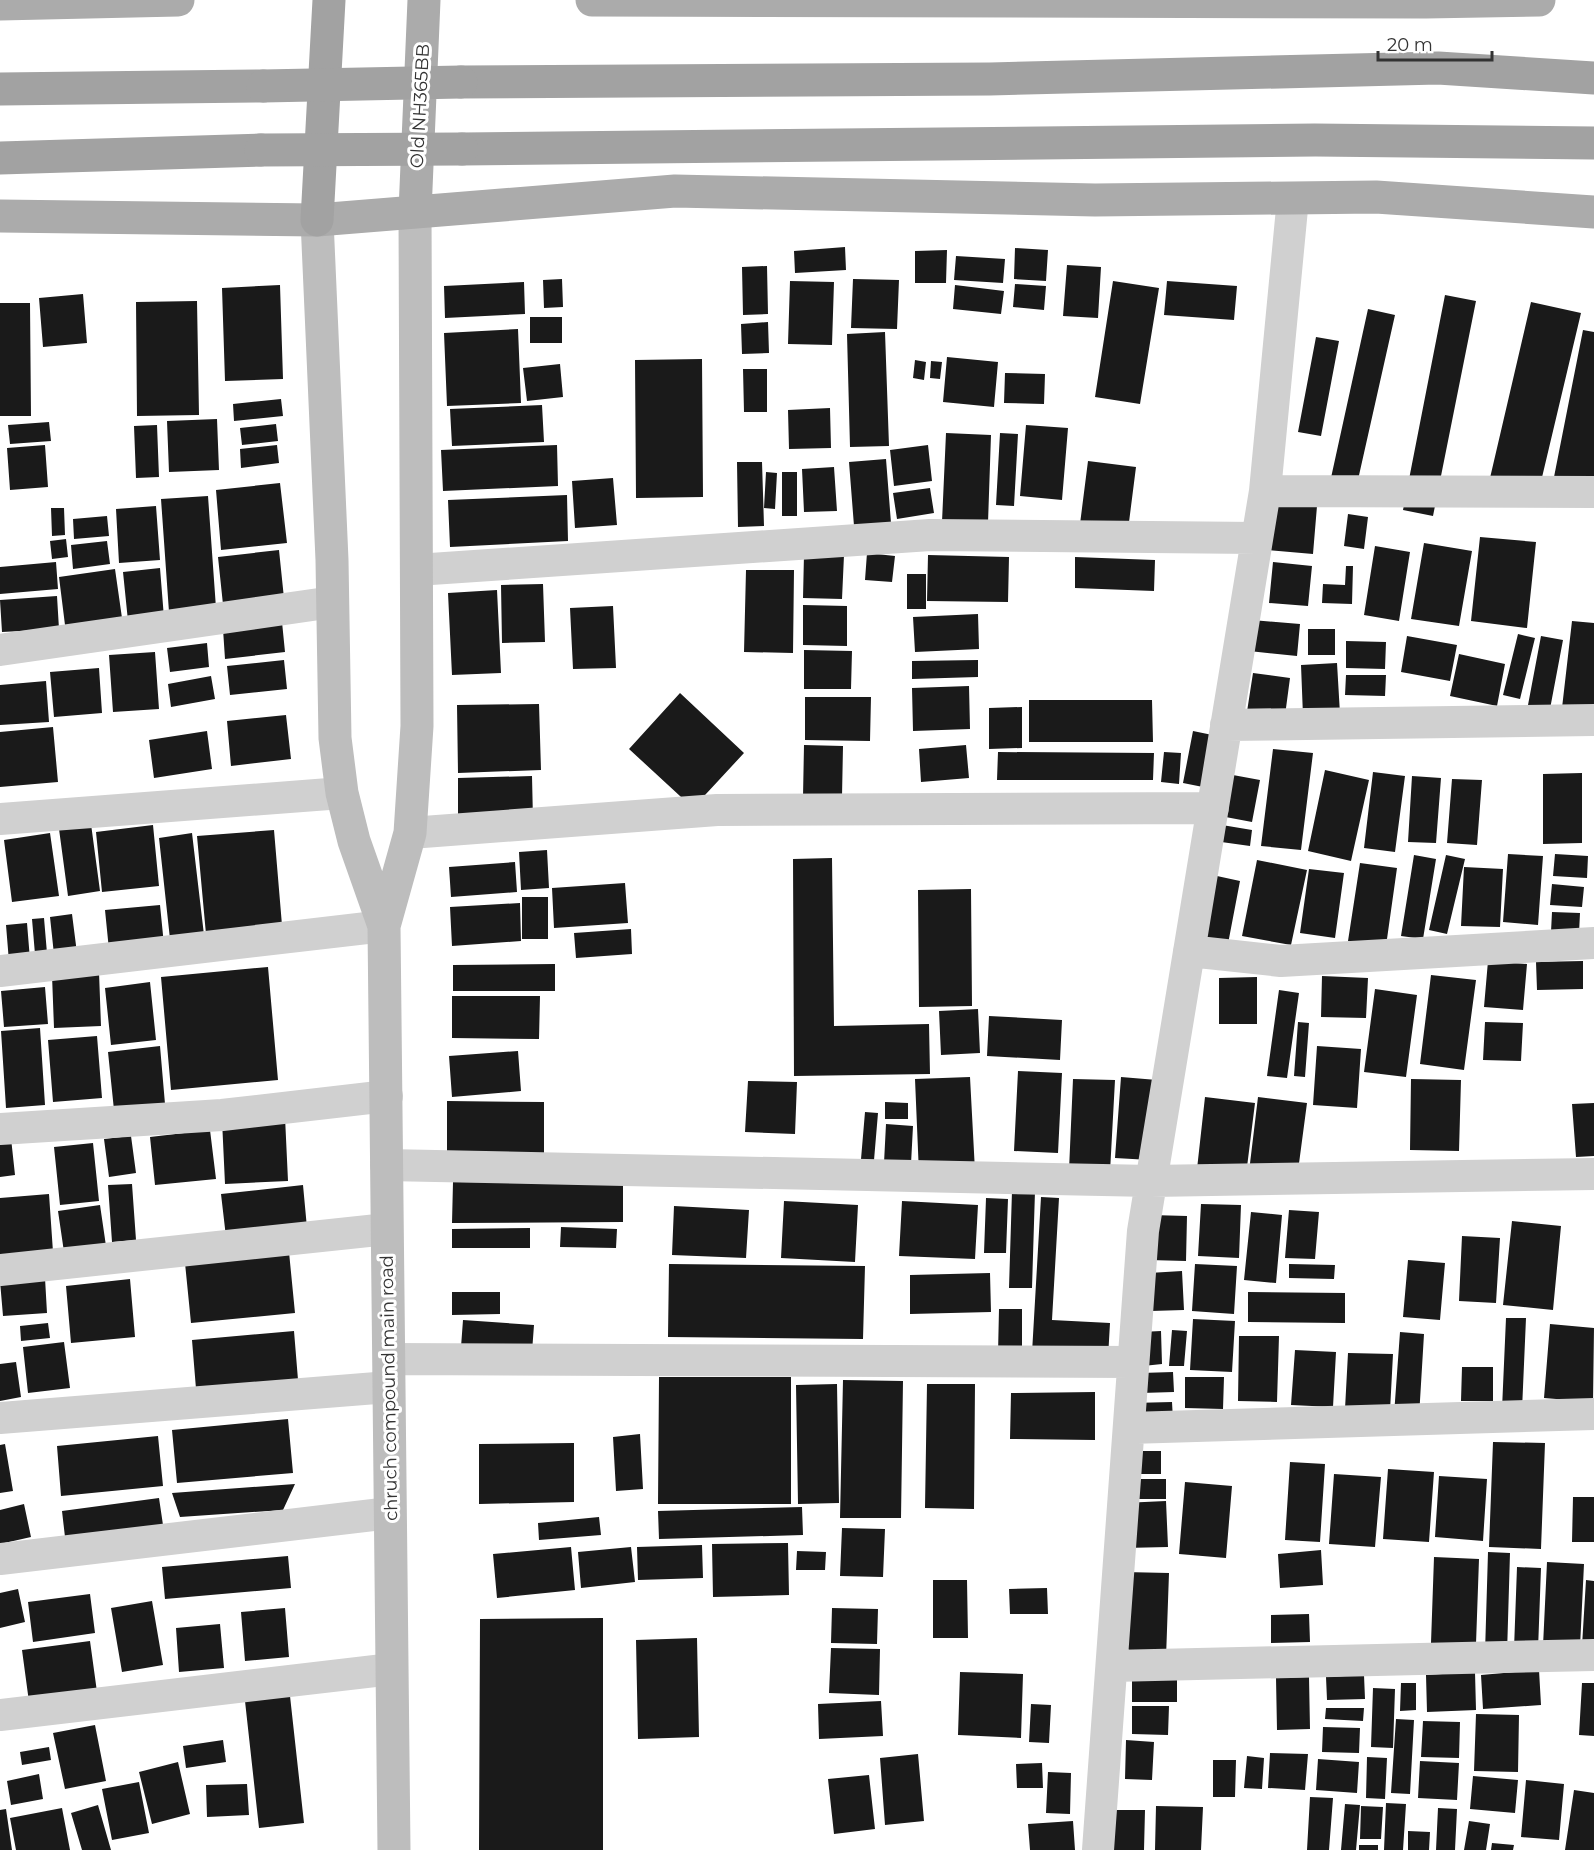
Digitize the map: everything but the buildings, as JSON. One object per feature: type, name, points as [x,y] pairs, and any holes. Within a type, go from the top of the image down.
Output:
[{"type":"highway","points":[[317,220],[329,0]]},
{"type":"highway","points":[[0,89],[461,82],[990,79],[1438,68],[1594,78]]},
{"type":"highway","points":[[0,158],[261,150],[462,148],[1315,140],[1594,143]]},
{"type":"main road","points":[[0,4],[178,0]]},
{"type":"main road","name":"Old NH365BB","points":[[415,212],[424,0]]},
{"type":"main road","points":[[592,0],[1539,0]]},
{"type":"main road","points":[[0,216],[317,220],[675,191],[1095,200],[1376,197],[1594,212]]},
{"type":"main road","points":[[384,926],[410,833],[417,726],[415,212]]},
{"type":"main road","points":[[317,220],[333,602],[335,738],[342,793],[354,841],[384,926]]},
{"type":"main road","name":"chruch compound main road","points":[[384,926],[394,1850]]},
{"type":"street","points":[[1098,1850],[1143,1231],[1264,491],[1293,198]]},
{"type":"street","points":[[1264,491],[1594,492]]},
{"type":"street","points":[[416,570],[930,535],[1257,538]]},
{"type":"street","points":[[0,650],[333,602]]},
{"type":"street","points":[[1226,725],[1594,720]]},
{"type":"street","points":[[0,819],[342,793]]},
{"type":"street","points":[[410,833],[717,810],[1213,808]]},
{"type":"street","points":[[0,971],[384,926]]},
{"type":"street","points":[[1189,951],[1281,961],[1594,943]]},
{"type":"street","points":[[0,1129],[222,1114],[387,1096]]},
{"type":"street","points":[[386,1165],[1151,1181],[1594,1174]]},
{"type":"street","points":[[0,1270],[387,1229]]},
{"type":"street","points":[[0,1418],[389,1373],[1134,1362]]},
{"type":"street","points":[[1129,1428],[1594,1413]]},
{"type":"street","points":[[0,1559],[390,1513]]},
{"type":"street","points":[[1112,1666],[1594,1655]]},
{"type":"street","points":[[0,1715],[392,1669]]}]
